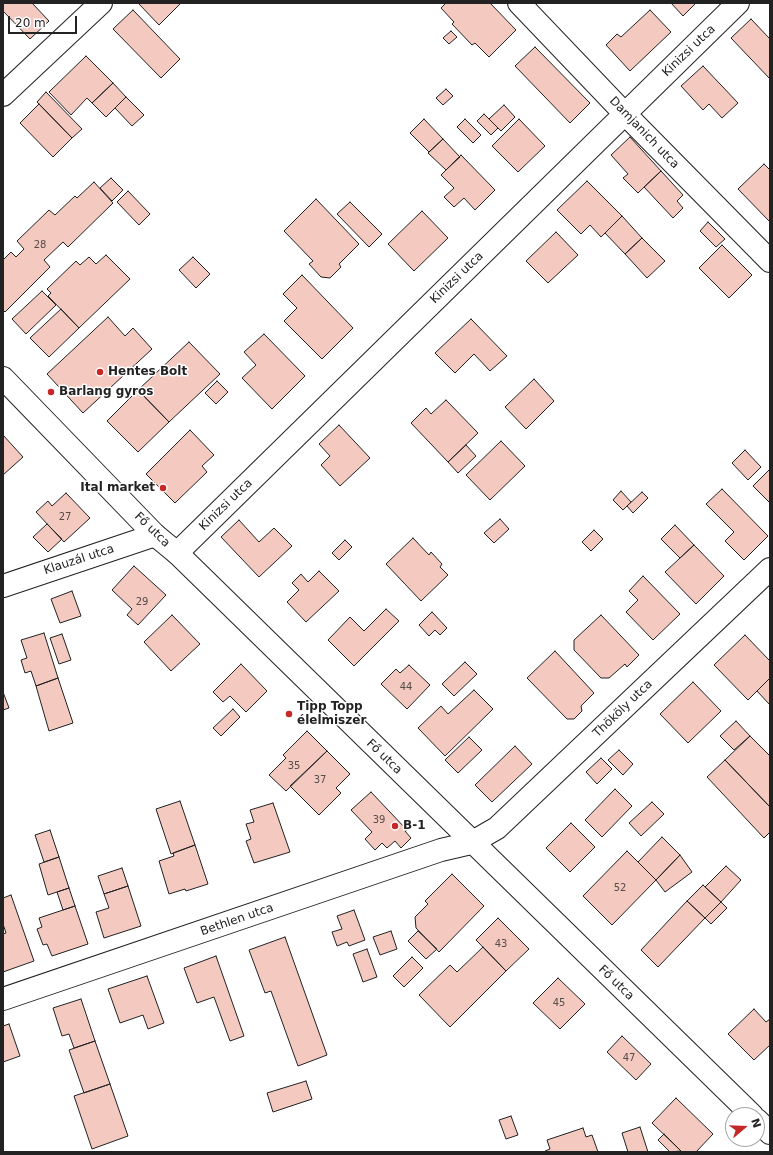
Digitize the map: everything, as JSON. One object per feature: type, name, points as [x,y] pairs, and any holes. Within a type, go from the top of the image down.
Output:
[{"type":"street","points":[[3,94],[101,3]]},
{"type":"street","name":"Damjanich utca","points":[[520,3],[625,114],[770,261]]},
{"type":"street","name":"Kinizsi utca","points":[[177,553],[738,3]]},
{"type":"street","name":"Fő utca","points":[[3,378],[155,535],[177,553],[471,843],[744,1107]]},
{"type":"street","name":"Klauzál utca","points":[[3,586],[155,535]]},
{"type":"street","name":"Thököly utca","points":[[471,843],[497,828],[770,569]]},
{"type":"street","name":"Bethlen utca","points":[[3,999],[434,853],[471,843]]},
{"type":"building","points":[[3,3],[32,3],[49,21],[30,39],[3,11]]},
{"type":"building","points":[[181,3],[159,25],[139,4]]},
{"type":"building","points":[[446,3],[490,3],[516,30],[489,57],[475,43],[472,45],[452,24],[454,22],[441,8]]},
{"type":"building","points":[[671,3],[696,3],[683,16]]},
{"type":"building","points":[[133,10],[180,59],[161,78],[113,29]]},
{"type":"building","points":[[650,10],[671,32],[630,71],[606,45],[617,34],[621,37]]},
{"type":"building","points":[[751,19],[770,39],[770,79],[731,38]]},
{"type":"building","points":[[451,31],[457,37],[449,44],[443,38]]},
{"type":"building","points":[[535,47],[590,103],[570,123],[515,66]]},
{"type":"building","points":[[86,56],[113,83],[92,103],[87,98],[71,115],[49,92]]},
{"type":"building","points":[[703,66],[738,103],[722,118],[709,104],[703,110],[681,86]]},
{"type":"building","points":[[113,83],[126,97],[106,117],[92,103]]},
{"type":"building","points":[[446,89],[453,96],[443,105],[436,98]]},
{"type":"building","points":[[46,92],[82,129],[72,138],[37,102]]},
{"type":"building","points":[[126,97],[144,115],[132,126],[115,108]]},
{"type":"building","points":[[39,104],[72,138],[53,157],[20,123]]},
{"type":"building","points":[[504,105],[515,117],[501,131],[489,119]]},
{"type":"building","points":[[484,114],[498,128],[491,135],[477,121]]},
{"type":"building","points":[[424,119],[443,139],[429,152],[410,133]]},
{"type":"building","points":[[465,119],[481,135],[473,143],[457,127]]},
{"type":"building","points":[[519,119],[545,146],[518,172],[492,146]]},
{"type":"building","points":[[630,137],[661,171],[638,193],[623,178],[628,174],[611,155]]},
{"type":"building","points":[[443,139],[460,157],[446,170],[428,153]]},
{"type":"building","points":[[461,155],[495,190],[475,210],[464,198],[454,207],[444,197],[454,188],[441,175]]},
{"type":"building","points":[[764,164],[770,170],[770,222],[738,189]]},
{"type":"building","points":[[661,171],[683,195],[677,201],[683,208],[673,218],[644,187]]},
{"type":"building","points":[[111,178],[123,190],[112,201],[100,188]]},
{"type":"building","points":[[587,181],[622,216],[601,237],[590,225],[581,234],[557,210]]},
{"type":"building","points":[[94,182],[113,203],[68,247],[63,242],[44,260],[50,267],[5,312],[3,310],[3,260],[11,252],[16,257],[24,249],[17,241],[49,210],[55,215],[75,196],[77,198]]},
{"type":"building","points":[[128,191],[150,214],[139,225],[117,202]]},
{"type":"building","points":[[316,199],[359,244],[339,264],[341,267],[330,278],[321,277],[309,264],[313,261],[284,231]]},
{"type":"building","points":[[350,202],[382,234],[369,247],[337,214]]},
{"type":"building","points":[[422,211],[448,238],[414,271],[388,244]]},
{"type":"building","points":[[622,216],[642,238],[625,254],[605,233]]},
{"type":"building","points":[[708,222],[725,239],[716,247],[700,231]]},
{"type":"building","points":[[556,232],[578,255],[548,283],[526,261]]},
{"type":"building","points":[[642,238],[665,261],[647,278],[625,254]]},
{"type":"building","points":[[722,245],[752,275],[729,298],[699,268]]},
{"type":"building","points":[[106,255],[130,279],[79,328],[48,296],[51,293],[47,289],[76,261],[80,265],[89,257],[96,264]]},
{"type":"building","points":[[193,257],[210,274],[196,288],[179,270]]},
{"type":"building","points":[[302,275],[353,328],[322,359],[284,321],[297,308],[283,294]]},
{"type":"building","points":[[42,291],[56,305],[26,334],[12,319]]},
{"type":"building","points":[[61,309],[79,328],[49,357],[30,338]]},
{"type":"building","points":[[108,317],[125,336],[133,328],[152,349],[83,413],[47,374]]},
{"type":"building","points":[[471,319],[507,356],[490,371],[474,354],[455,373],[435,353]]},
{"type":"building","points":[[264,334],[305,376],[272,409],[242,378],[256,365],[244,352]]},
{"type":"building","points":[[189,342],[220,374],[169,422],[138,390]]},
{"type":"building","points":[[534,379],[554,401],[526,429],[505,407]]},
{"type":"building","points":[[217,381],[228,392],[216,404],[205,393]]},
{"type":"building","points":[[138,390],[169,422],[138,452],[107,421]]},
{"type":"building","points":[[446,400],[478,433],[448,462],[411,423],[426,408],[431,414]]},
{"type":"building","points":[[339,425],[370,458],[340,486],[321,465],[330,456],[319,444]]},
{"type":"building","points":[[190,430],[214,455],[202,466],[207,472],[175,503],[146,474]]},
{"type":"building","points":[[3,435],[23,457],[3,475]]},
{"type":"building","points":[[501,441],[525,466],[490,500],[466,475]]},
{"type":"building","points":[[466,445],[476,456],[458,473],[448,462]]},
{"type":"building","points":[[745,450],[761,467],[748,480],[732,463]]},
{"type":"building","points":[[770,469],[770,503],[753,486]]},
{"type":"building","points":[[722,489],[768,536],[744,560],[725,541],[734,532],[706,504]]},
{"type":"building","points":[[621,491],[631,502],[623,510],[613,500]]},
{"type":"building","points":[[642,492],[648,498],[633,513],[627,506]]},
{"type":"building","points":[[66,493],[90,518],[64,542],[36,512],[48,501],[52,506]]},
{"type":"building","points":[[500,519],[509,529],[494,543],[484,533]]},
{"type":"building","points":[[239,520],[259,542],[274,528],[292,546],[259,577],[221,537]]},
{"type":"building","points":[[47,524],[62,539],[48,552],[33,537]]},
{"type":"building","points":[[675,525],[694,545],[680,558],[661,539]]},
{"type":"building","points":[[594,530],[603,539],[591,551],[582,542]]},
{"type":"building","points":[[413,538],[429,555],[431,552],[442,564],[440,567],[448,575],[421,601],[386,564]]},
{"type":"building","points":[[345,540],[352,547],[339,560],[332,553]]},
{"type":"building","points":[[694,545],[724,576],[696,604],[665,572]]},
{"type":"building","points":[[134,566],[166,595],[138,625],[127,615],[132,609],[112,590]]},
{"type":"building","points":[[319,571],[339,591],[306,622],[287,602],[299,590],[292,583],[301,574],[308,582]]},
{"type":"building","points":[[643,576],[680,614],[653,640],[626,612],[638,600],[629,591]]},
{"type":"building","points":[[72,591],[81,616],[60,623],[51,599]]},
{"type":"building","points":[[386,609],[399,621],[354,666],[328,640],[350,617],[364,631]]},
{"type":"building","points":[[432,612],[447,628],[440,635],[435,630],[429,636],[419,625]]},
{"type":"building","points":[[172,615],[200,644],[171,671],[144,642]]},
{"type":"building","points":[[601,615],[639,655],[627,667],[625,664],[609,678],[601,678],[574,650],[574,640]]},
{"type":"building","points":[[44,633],[58,678],[36,686],[31,671],[25,673],[21,660],[27,658],[21,640]]},
{"type":"building","points":[[62,634],[71,660],[59,664],[50,638]]},
{"type":"building","points":[[745,635],[770,661],[770,678],[748,700],[714,665]]},
{"type":"building","points":[[555,651],[594,693],[581,706],[582,711],[574,719],[567,719],[527,678]]},
{"type":"building","points":[[465,662],[477,674],[454,696],[442,684]]},
{"type":"building","points":[[241,664],[267,691],[246,712],[230,696],[223,702],[213,692]]},
{"type":"building","points":[[409,665],[430,685],[407,709],[381,684],[396,669],[400,673]]},
{"type":"building","points":[[58,678],[73,723],[49,731],[36,686]]},
{"type":"building","points":[[770,678],[770,705],[757,691]]},
{"type":"building","points":[[693,682],[721,711],[688,743],[660,714]]},
{"type":"building","points":[[474,690],[493,709],[445,756],[418,728],[441,706],[448,714]]},
{"type":"building","points":[[3,692],[9,708],[3,710]]},
{"type":"building","points":[[233,709],[240,717],[221,736],[213,728]]},
{"type":"building","points":[[736,721],[750,736],[734,750],[720,736]]},
{"type":"building","points":[[307,731],[327,751],[286,791],[269,775],[286,758],[283,755]]},
{"type":"building","points":[[750,736],[770,756],[770,807],[725,760]]},
{"type":"building","points":[[469,737],[482,750],[458,773],[445,760]]},
{"type":"building","points":[[515,746],[532,764],[492,802],[475,785]]},
{"type":"building","points":[[619,750],[633,764],[623,775],[608,760]]},
{"type":"building","points":[[327,751],[350,774],[336,788],[341,793],[319,815],[290,786]]},
{"type":"building","points":[[601,758],[612,769],[597,784],[586,772]]},
{"type":"building","points":[[725,760],[770,807],[770,832],[764,838],[707,777]]},
{"type":"building","points":[[615,789],[632,806],[602,837],[585,820]]},
{"type":"building","points":[[371,792],[407,830],[405,831],[411,838],[401,848],[395,841],[387,848],[382,843],[375,850],[365,839],[372,832],[351,810]]},
{"type":"building","points":[[180,801],[195,845],[171,854],[156,809]]},
{"type":"building","points":[[652,802],[664,814],[641,836],[629,823]]},
{"type":"building","points":[[273,803],[290,852],[254,863],[246,841],[251,839],[246,824],[254,822],[250,810]]},
{"type":"building","points":[[571,823],[595,847],[570,872],[546,848]]},
{"type":"building","points":[[50,830],[59,857],[44,862],[35,835]]},
{"type":"building","points":[[662,837],[680,855],[656,880],[638,862]]},
{"type":"building","points":[[195,845],[208,884],[186,891],[185,889],[169,894],[159,861],[174,856],[173,853]]},
{"type":"building","points":[[627,851],[656,880],[612,925],[583,896]]},
{"type":"building","points":[[680,855],[692,872],[665,892],[656,880]]},
{"type":"building","points":[[59,857],[69,888],[48,895],[39,864]]},
{"type":"building","points":[[726,866],[741,880],[721,902],[705,887]]},
{"type":"building","points":[[122,868],[128,886],[104,894],[98,876]]},
{"type":"building","points":[[452,874],[484,906],[439,952],[416,928],[415,917],[428,904],[425,901]]},
{"type":"building","points":[[703,885],[721,902],[705,918],[687,901]]},
{"type":"building","points":[[128,886],[141,926],[104,938],[96,912],[109,908],[104,894]]},
{"type":"building","points":[[69,888],[75,906],[63,910],[57,892]]},
{"type":"building","points":[[11,895],[34,961],[3,972],[3,934],[6,933],[3,924],[3,898]]},
{"type":"building","points":[[687,901],[705,918],[658,967],[641,950]]},
{"type":"building","points":[[721,902],[727,908],[711,924],[705,918]]},
{"type":"building","points":[[75,906],[88,944],[52,956],[47,944],[43,945],[37,929],[42,927],[39,918]]},
{"type":"building","points":[[354,910],[365,940],[349,946],[347,942],[337,946],[332,932],[342,929],[337,916]]},
{"type":"building","points":[[498,918],[529,949],[506,971],[476,940]]},
{"type":"building","points":[[391,931],[397,949],[380,955],[373,937]]},
{"type":"building","points":[[418,931],[437,949],[426,959],[408,941]]},
{"type":"building","points":[[285,937],[327,1055],[298,1066],[271,991],[265,993],[249,950]]},
{"type":"building","points":[[483,947],[506,971],[450,1027],[419,995],[450,965],[457,972]]},
{"type":"building","points":[[367,949],[377,977],[363,982],[353,954]]},
{"type":"building","points":[[216,956],[244,1036],[230,1041],[214,997],[197,1003],[184,968]]},
{"type":"building","points":[[412,957],[423,968],[404,987],[393,976]]},
{"type":"building","points":[[147,976],[164,1023],[148,1029],[143,1015],[120,1023],[108,989]]},
{"type":"building","points":[[558,978],[585,1004],[560,1029],[533,1003]]},
{"type":"building","points":[[81,999],[95,1041],[74,1048],[69,1034],[62,1036],[53,1008]]},
{"type":"building","points":[[754,1009],[766,1022],[770,1019],[770,1045],[754,1060],[728,1034]]},
{"type":"building","points":[[9,1024],[20,1056],[3,1062],[3,1026]]},
{"type":"building","points":[[622,1036],[651,1064],[636,1080],[607,1052]]},
{"type":"building","points":[[95,1041],[110,1084],[84,1093],[69,1050]]},
{"type":"building","points":[[306,1081],[312,1099],[273,1112],[267,1093]]},
{"type":"building","points":[[110,1084],[128,1136],[92,1149],[74,1096]]},
{"type":"building","points":[[676,1098],[713,1134],[696,1152],[682,1152],[652,1123]]},
{"type":"building","points":[[511,1116],[518,1135],[506,1139],[499,1120]]},
{"type":"building","points":[[640,1127],[648,1152],[628,1152],[622,1133]]},
{"type":"building","points":[[583,1128],[586,1137],[592,1135],[598,1152],[545,1152],[550,1149],[547,1140]]},
{"type":"building","points":[[664,1134],[681,1151],[670,1152],[658,1140]]},
{"type":"place","name":"Hentes Bolt","points":[[100,372]]},
{"type":"place","name":"Barlang gyros","points":[[51,392]]},
{"type":"place","name":"Ital market","points":[[163,488]]},
{"type":"place","name":"Tipp Topp élelmiszer","points":[[289,714]]},
{"type":"place","name":"B-1","points":[[395,826]]}]
